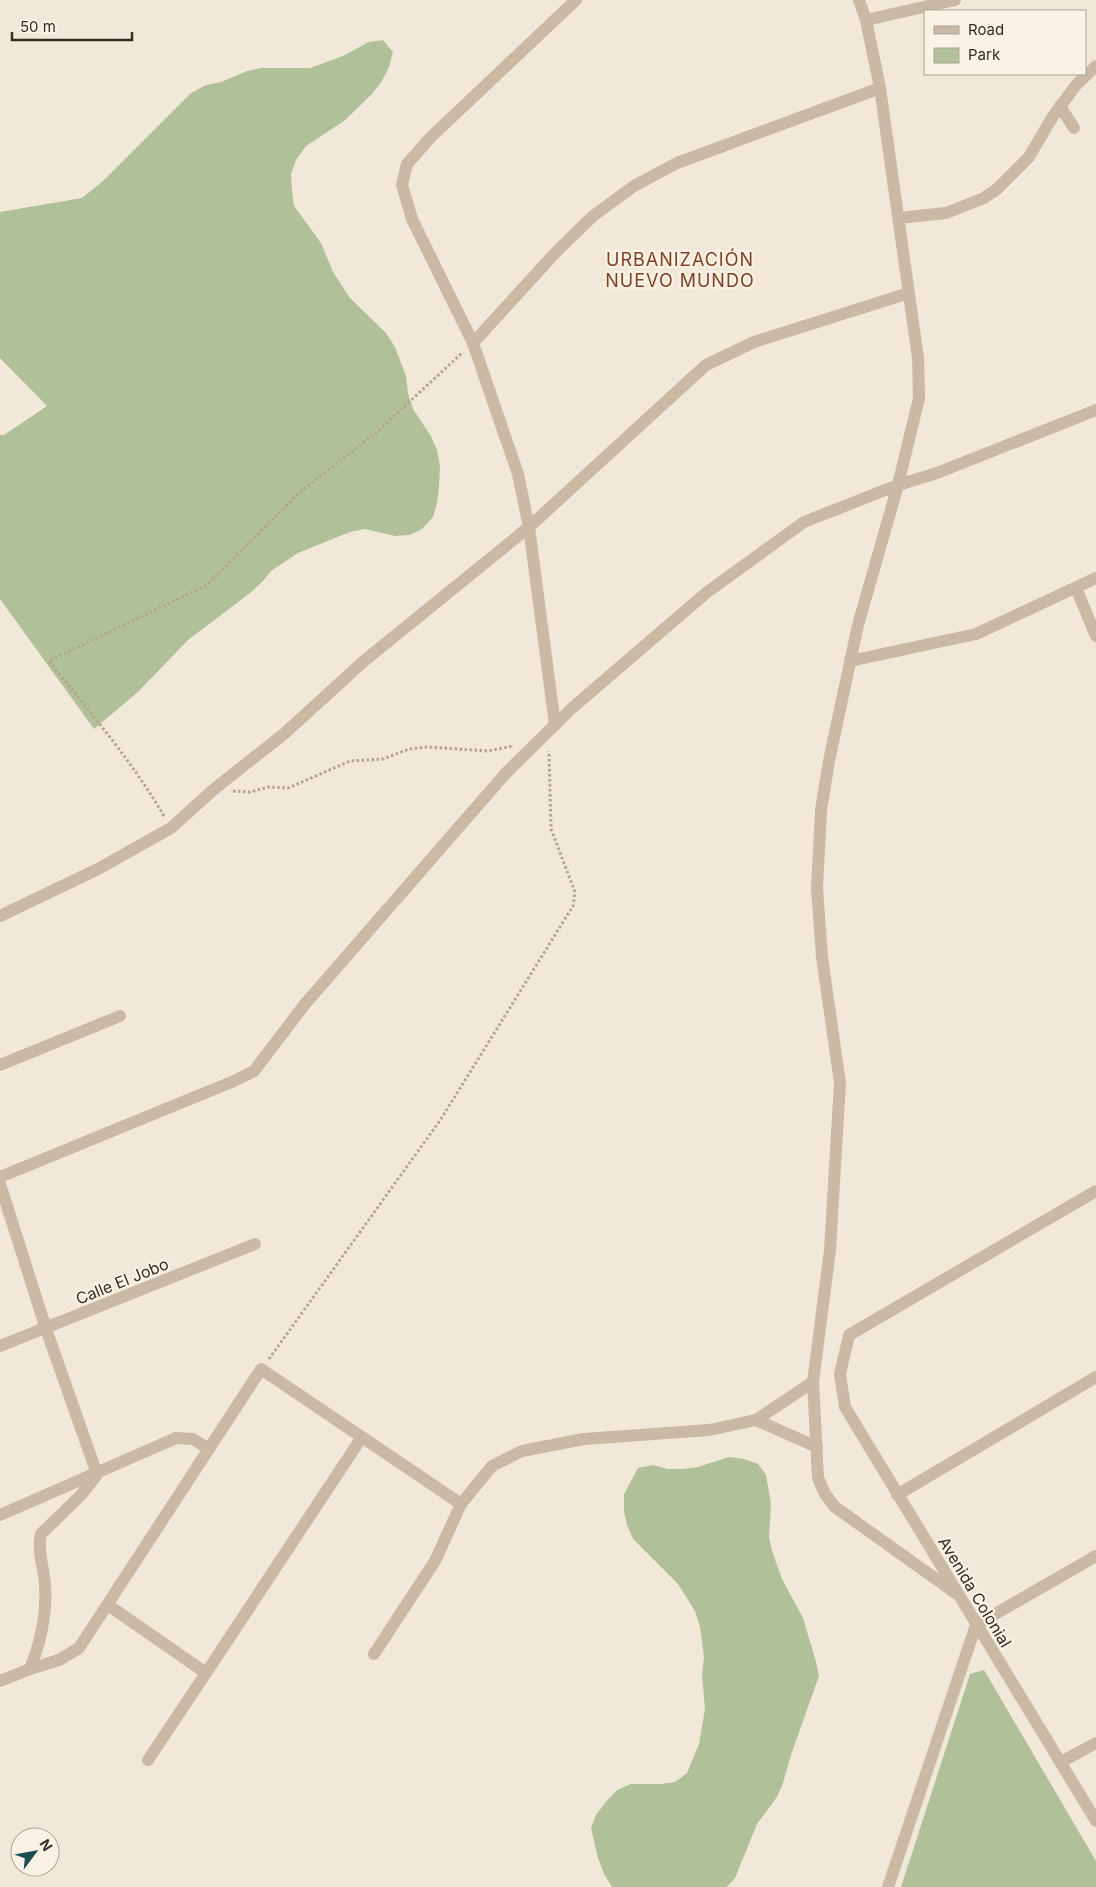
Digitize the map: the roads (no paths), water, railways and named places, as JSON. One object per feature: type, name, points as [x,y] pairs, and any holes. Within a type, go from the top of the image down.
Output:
[{"type":"street","points":[[552,729],[529,527],[518,474],[473,343],[412,219],[402,185],[407,164],[431,137],[576,0]]},
{"type":"street","points":[[859,0],[866,20],[880,88],[918,358],[918,398],[898,485],[858,625],[829,761],[821,810],[817,888],[822,957],[840,1084],[830,1250],[813,1382],[818,1478],[825,1494],[835,1507],[957,1594]]},
{"type":"street","points":[[866,20],[956,0]]},
{"type":"street","points":[[899,218],[946,213],[984,198],[998,189],[1029,157],[1060,106],[1077,84],[1096,66]]},
{"type":"street","points":[[473,343],[556,252],[587,222],[634,186],[677,163],[880,88]]},
{"type":"street","points":[[1060,106],[1074,128]]},
{"type":"street","points":[[0,916],[98,869],[171,828],[212,790],[286,733],[364,662],[529,527],[706,365],[754,342],[909,293]]},
{"type":"street","points":[[0,1177],[234,1081],[254,1071],[305,1004],[506,773],[571,709],[706,593],[776,541],[804,522],[898,485],[937,473],[1096,410]]},
{"type":"street","points":[[850,661],[976,634],[1096,578]]},
{"type":"street","points":[[1076,588],[1096,636]]},
{"type":"street","points":[[0,1065],[120,1016]]},
{"type":"street","points":[[0,1184],[46,1329],[97,1474]]},
{"type":"street","name":"Avenida Colonial","points":[[1096,1191],[849,1335],[840,1374],[845,1407],[976,1626],[1096,1821]]},
{"type":"street","name":"Calle El Jobo","points":[[0,1346],[255,1244]]},
{"type":"street","points":[[0,1681],[59,1660],[79,1648],[261,1369],[462,1504]]},
{"type":"street","points":[[897,1494],[1096,1377]]},
{"type":"street","points":[[374,1654],[434,1561],[462,1504],[492,1466],[522,1451],[584,1439],[709,1430],[756,1420],[813,1382]]},
{"type":"street","points":[[756,1420],[817,1447]]},
{"type":"street","points":[[148,1760],[362,1437]]},
{"type":"street","points":[[0,1515],[176,1438],[193,1439],[210,1449]]},
{"type":"street","points":[[30,1669],[39,1646],[45,1618],[45,1584],[39,1542],[41,1534],[81,1495],[97,1474]]},
{"type":"street","points":[[888,1887],[976,1626],[1096,1556]]},
{"type":"street","points":[[108,1605],[206,1673]]},
{"type":"street","points":[[1061,1762],[1096,1743]]},
{"type":"district","name":"URBANIZACIÓN NUEVO MUNDO","points":[[680,270]]}]
